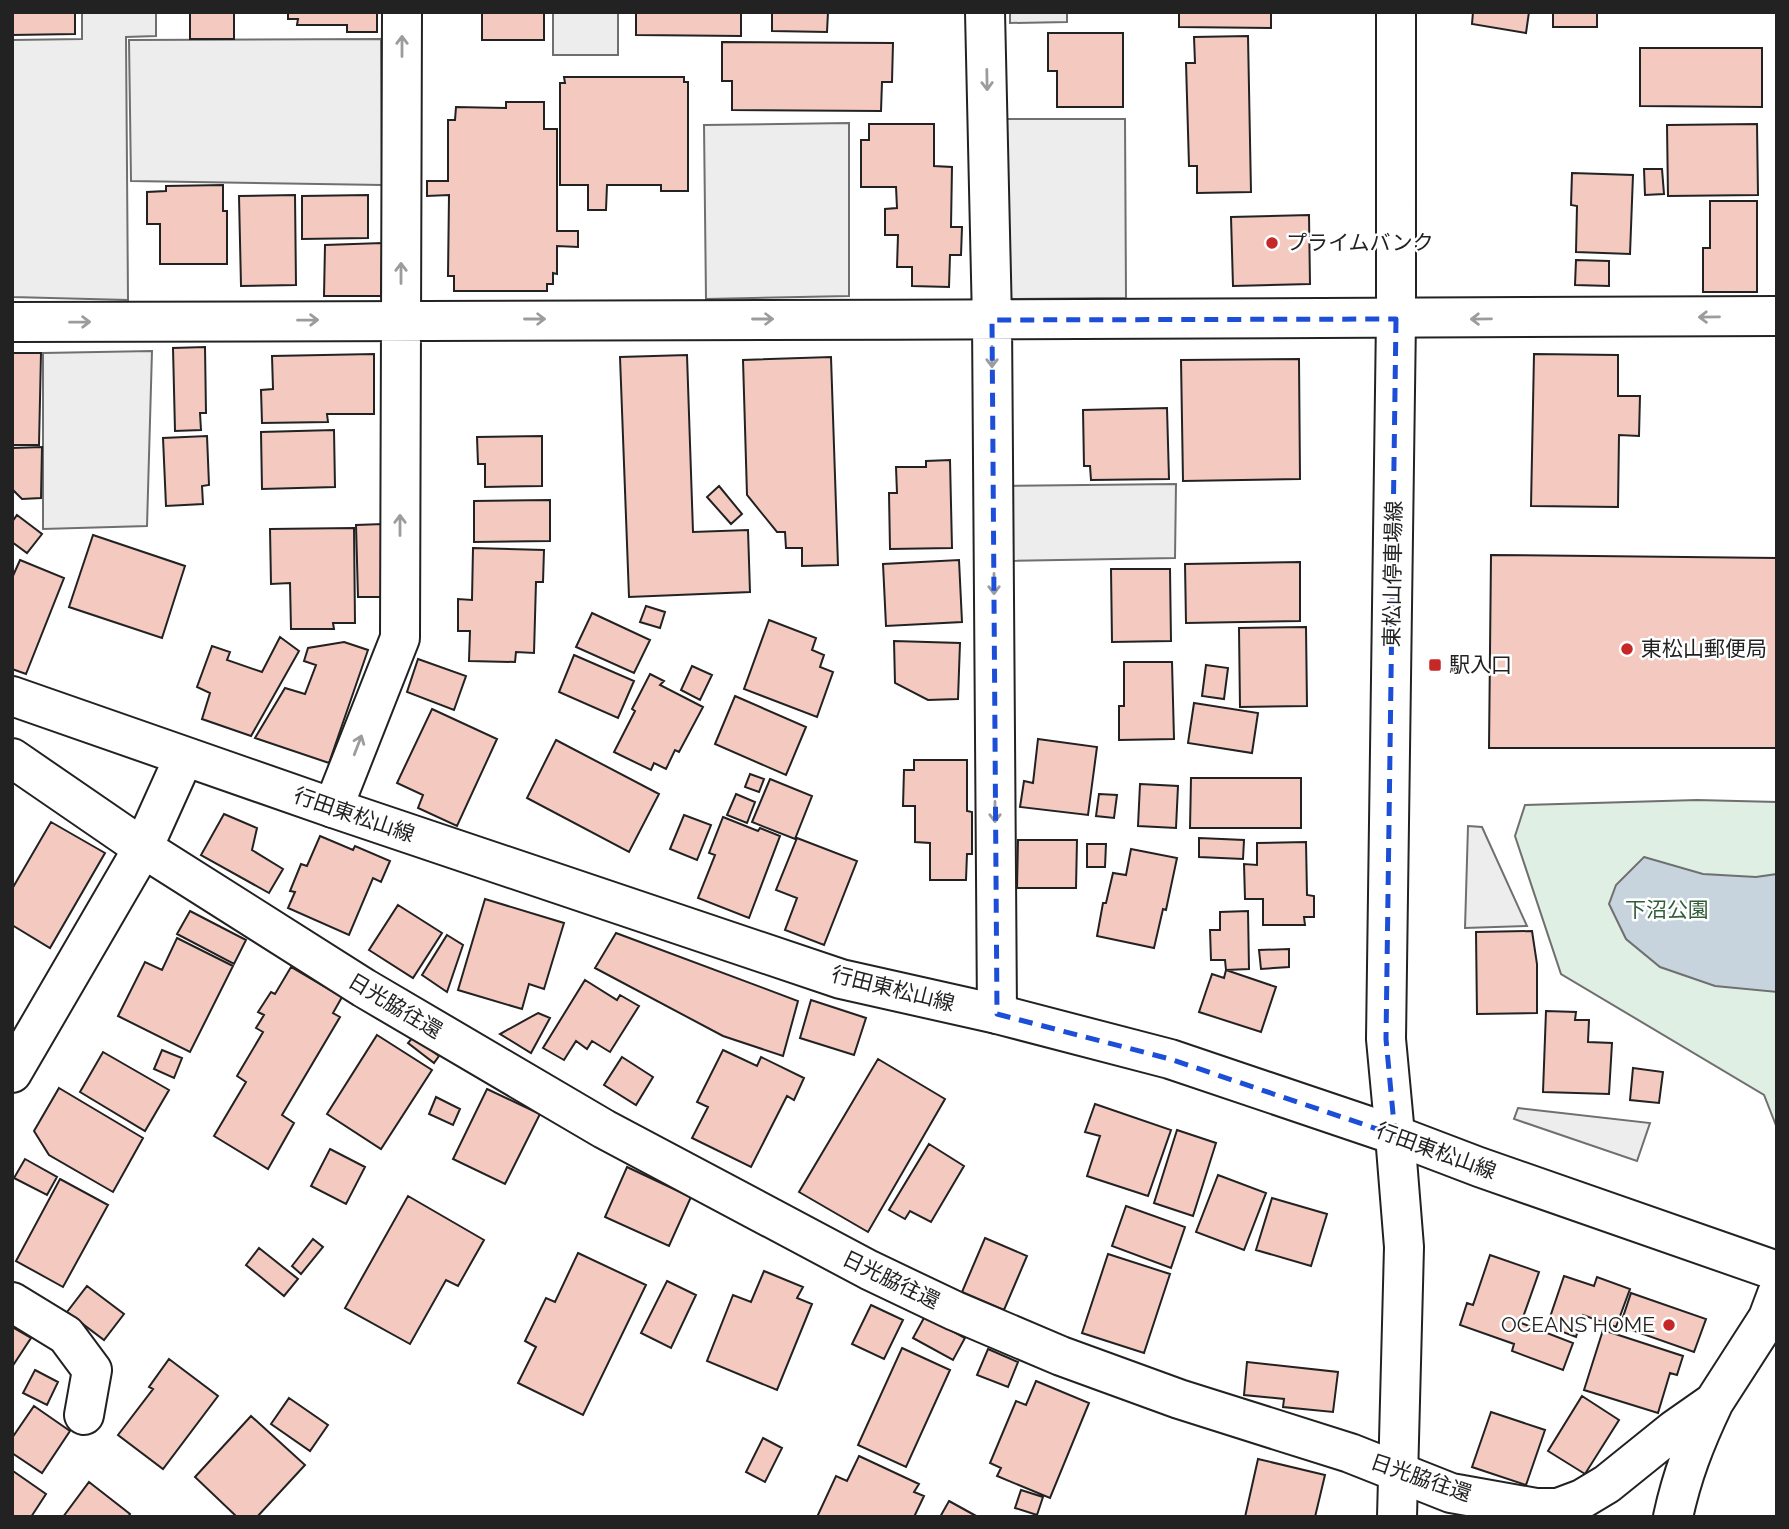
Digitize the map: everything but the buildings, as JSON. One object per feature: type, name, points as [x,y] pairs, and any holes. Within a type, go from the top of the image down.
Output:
[{"type":"street","points":[[333,808],[400,638],[402,12]]},
{"type":"street","points":[[985,12],[992,320],[997,1014]]},
{"type":"street","name":"東松山停車場線","points":[[1396,12],[1396,319],[1386,1039],[1404,1247],[1397,1517]]},
{"type":"street","points":[[12,322],[1777,316]]},
{"type":"street","name":"行田東松山線","points":[[12,696],[333,808],[841,979],[997,1014],[1170,1059],[1395,1135],[1777,1271]]},
{"type":"street","points":[[12,1073],[144,848],[184,757]]},
{"type":"street","name":"日光脇往還","points":[[12,758],[144,848],[364,988],[604,1129],[869,1270],[955,1311],[1061,1356],[1179,1399],[1350,1454],[1451,1493],[1536,1508],[1558,1508],[1607,1485],[1674,1430],[1714,1402],[1768,1318],[1777,1294]]},
{"type":"street","points":[[12,1303],[66,1335],[92,1370],[84,1415]]},
{"type":"street","points":[[1673,1517],[1685,1467],[1714,1402]]},
{"type":"highlighted area","points":[[1396,319],[1386,1039],[1395,1135],[1170,1059],[997,1014],[992,320]]},
{"type":"green space","name":"下沼公園","points":[[1697,800],[1777,802],[1777,1128],[1764,1095],[1561,974],[1515,836],[1525,805]]},
{"type":"shaded area","points":[[82,12],[156,12],[156,36],[126,37],[128,300],[12,297],[12,40],[82,39]]},
{"type":"shaded area","points":[[553,12],[618,12],[618,55],[553,55]]},
{"type":"shaded area","points":[[1010,12],[1067,12],[1067,22],[1010,23]]},
{"type":"shaded area","points":[[381,39],[382,185],[131,181],[129,40]]},
{"type":"shaded area","points":[[1002,119],[1125,119],[1126,298],[1003,299]]},
{"type":"shaded area","points":[[849,123],[849,296],[706,299],[704,125]]},
{"type":"shaded area","points":[[152,351],[147,526],[43,529],[43,353]]},
{"type":"shaded area","points":[[1176,484],[1175,558],[1003,561],[1003,486]]},
{"type":"shaded area","points":[[1468,826],[1482,827],[1527,926],[1465,928]]},
{"type":"shaded area","points":[[1644,857],[1703,874],[1756,877],[1777,874],[1777,992],[1715,986],[1660,967],[1626,939],[1609,904],[1616,885]]},
{"type":"shaded area","points":[[1518,1108],[1650,1123],[1637,1161],[1514,1119]]},
{"type":"place","name":"プライムバンク","points":[[1272,243]]},
{"type":"place","name":"東松山郵便局","points":[[1627,649]]},
{"type":"place","name":"駅入口","points":[[1435,665]]},
{"type":"place","name":"OCEANS HOME","points":[[1669,1325]]}]
